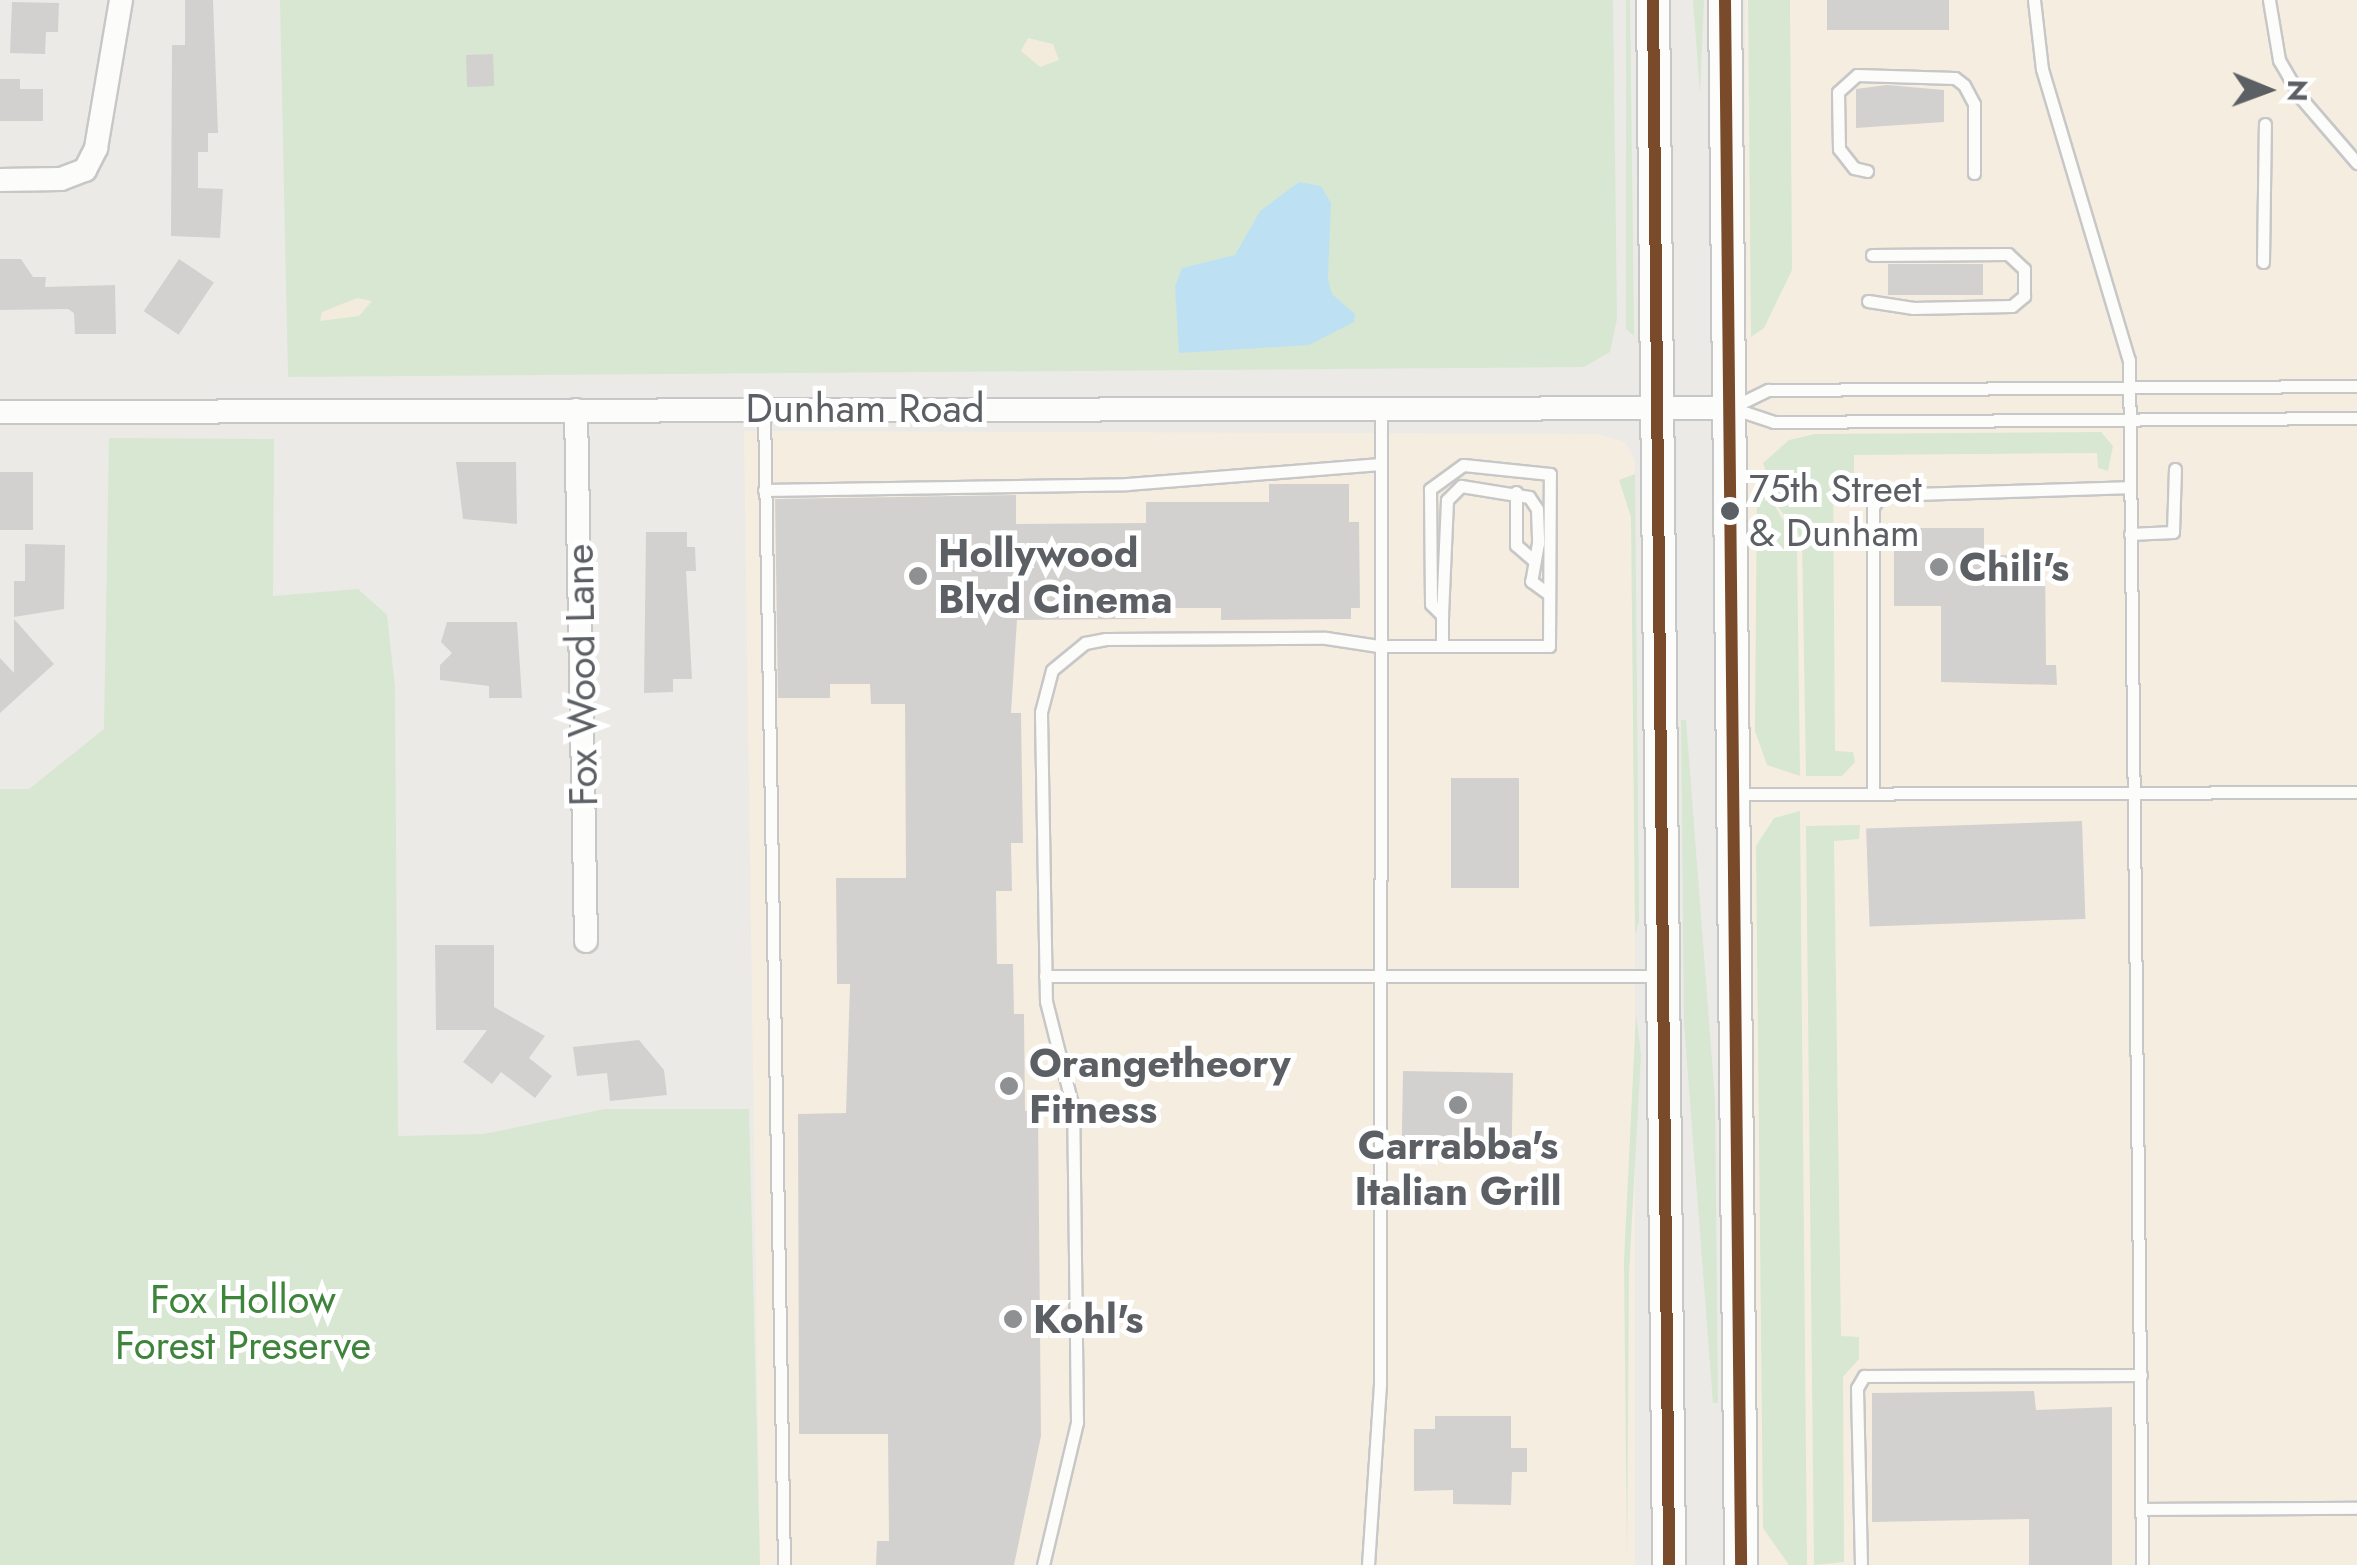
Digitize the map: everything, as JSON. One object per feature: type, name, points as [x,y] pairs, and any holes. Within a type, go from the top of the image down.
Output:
[{"type":"main road","points":[[1654,0],[1669,1565]]},
{"type":"main road","points":[[1724,0],[1741,1565]]},
{"type":"street","points":[[0,180],[60,179],[90,161],[121,0]]},
{"type":"street","name":"Dunham Road","points":[[0,412],[1731,408]]},
{"type":"street","name":"Fox Wood Lane","points":[[576,410],[586,941]]},
{"type":"lane","points":[[2034,0],[2042,69],[2123,331],[2129,390],[2142,1565]]},
{"type":"lane","points":[[2269,0],[2279,60],[2302,98],[2357,163]]},
{"type":"lane","points":[[1868,171],[1854,168],[1839,148],[1838,92],[1856,76],[1954,78],[1964,85],[1974,104],[1974,173]]},
{"type":"lane","points":[[2263,262],[2266,124]]},
{"type":"lane","points":[[1868,301],[1913,308],[2012,306],[2024,296],[2024,269],[2008,254],[1872,255]]},
{"type":"lane","points":[[1731,408],[1768,390],[2357,386]]},
{"type":"lane","points":[[764,408],[784,1565]]},
{"type":"lane","points":[[1368,1565],[1380,1392],[1381,408]]},
{"type":"lane","points":[[1731,408],[1774,422],[2357,418]]},
{"type":"lane","points":[[764,490],[1126,484],[1380,464]]},
{"type":"lane","points":[[1043,1565],[1077,1422],[1073,1108],[1045,976],[1041,712],[1052,670],[1066,654],[1106,640],[1326,638],[1378,646],[1549,646],[1550,474],[1463,465],[1430,490],[1431,604],[1442,615]]},
{"type":"lane","points":[[2130,534],[2173,532],[2175,469]]},
{"type":"lane","points":[[1442,646],[1446,500],[1461,486],[1516,492],[1537,509],[1531,581],[1549,594]]},
{"type":"lane","points":[[1873,794],[1872,507],[1881,495],[2130,487]]},
{"type":"lane","points":[[1516,492],[1516,545],[1532,559]]},
{"type":"lane","points":[[1735,794],[2357,792]]},
{"type":"lane","points":[[1045,976],[1663,976]]},
{"type":"lane","points":[[1860,1565],[1857,1388],[1864,1376],[2140,1376]]},
{"type":"lane","points":[[2142,1510],[2357,1508]]},
{"type":"shaded area","points":[[1745,0],[2357,0],[2357,1565],[1745,1565]]},
{"type":"shaded area","points":[[744,431],[1598,434],[1625,442],[1635,461],[1635,1565],[760,1565]]},
{"type":"green space","points":[[280,0],[1613,0],[1617,319],[1610,352],[1584,367],[288,377]]},
{"type":"green space","points":[[1626,0],[1630,0],[1634,336],[1626,329]]},
{"type":"green space","points":[[1693,0],[1704,0],[1700,94]]},
{"type":"green space","points":[[1748,0],[1790,0],[1792,270],[1764,328],[1751,337]]},
{"type":"green space","points":[[2101,432],[2113,446],[2108,471],[2098,468],[2097,453],[1854,455],[1854,476],[1833,477],[1835,751],[1853,752],[1855,762],[1842,776],[1806,776],[1802,540],[1779,508],[1763,463],[1789,440],[1815,434]]},
{"type":"green space","name":"Fox Hollow Forest Preserve","points":[[109,438],[274,439],[273,596],[358,589],[387,615],[395,687],[398,1136],[484,1134],[605,1109],[749,1109],[760,1565],[0,1565],[0,789],[29,789],[104,729]]},
{"type":"green space","points":[[1635,474],[1639,921],[1635,935],[1631,517],[1619,480]]},
{"type":"green space","points":[[1757,475],[1797,544],[1800,776],[1767,765],[1755,731]]},
{"type":"green space","points":[[1681,720],[1686,720],[1715,1100],[1718,1403],[1713,1403],[1684,1023]]},
{"type":"green space","points":[[1800,811],[1807,1565],[1789,1565],[1763,1528],[1756,846],[1774,818]]},
{"type":"green space","points":[[1860,825],[1859,839],[1834,841],[1841,1336],[1859,1337],[1859,1359],[1843,1377],[1844,1562],[1814,1565],[1806,826]]},
{"type":"green space","points":[[1636,1014],[1641,1054],[1629,1274],[1627,1565],[1624,1260]]},
{"type":"sand","points":[[1028,38],[1053,44],[1059,60],[1040,67],[1021,51]]},
{"type":"sand","points":[[357,298],[372,301],[359,316],[320,321],[322,312]]},
{"type":"water","points":[[1299,182],[1321,186],[1331,203],[1328,279],[1332,294],[1355,314],[1354,322],[1309,345],[1179,353],[1175,287],[1182,268],[1235,255],[1260,211]]},
{"type":"building","points":[[185,0],[213,0],[218,133],[208,133],[208,152],[198,152],[198,188],[223,189],[220,238],[171,236],[172,45],[185,45]]},
{"type":"building","points":[[1827,0],[1949,0],[1949,30],[1827,30]]},
{"type":"building","points":[[12,2],[59,3],[58,32],[46,32],[45,54],[10,53]]},
{"type":"building","points":[[493,54],[494,86],[467,87],[466,55]]},
{"type":"building","points":[[0,79],[20,79],[20,89],[43,89],[43,121],[0,121]]},
{"type":"building","points":[[1887,85],[1944,90],[1944,122],[1856,128],[1856,89]]},
{"type":"building","points":[[0,259],[21,259],[33,277],[46,277],[45,287],[115,285],[116,334],[75,334],[74,313],[68,309],[0,310]]},
{"type":"building","points":[[179,259],[214,282],[179,335],[144,311]]},
{"type":"building","points":[[1888,264],[1983,264],[1983,295],[1888,295]]},
{"type":"building","points":[[456,462],[516,462],[517,524],[463,519]]},
{"type":"building","points":[[0,472],[33,472],[33,530],[0,530]]},
{"type":"building","points":[[1269,484],[1349,484],[1349,522],[1359,522],[1360,608],[1351,608],[1351,619],[1221,620],[1221,608],[1146,608],[1146,619],[1017,620],[1011,713],[1021,713],[1023,843],[1011,843],[1012,891],[996,891],[997,964],[1013,964],[1014,1014],[1024,1014],[1025,1111],[1038,1111],[1041,1436],[1014,1565],[876,1565],[877,1541],[889,1541],[888,1434],[799,1434],[798,1114],[846,1113],[850,984],[837,984],[836,878],[906,878],[905,704],[871,704],[870,684],[830,684],[830,698],[778,698],[775,499],[1016,495],[1016,524],[1146,523],[1146,502],[1269,502]]},
{"type":"building","points":[[1894,528],[1984,528],[1984,556],[2045,553],[2046,665],[2056,665],[2057,685],[1941,682],[1941,606],[1894,606]]},
{"type":"building","points":[[646,532],[687,532],[687,547],[695,547],[696,571],[686,571],[692,679],[673,679],[673,692],[644,693]]},
{"type":"building","points":[[25,544],[65,545],[64,609],[14,617],[14,581],[25,581]]},
{"type":"building","points":[[14,619],[54,664],[0,713],[0,658],[14,673]]},
{"type":"building","points":[[447,622],[517,622],[522,698],[489,698],[489,686],[440,680],[440,665],[452,653],[441,642]]},
{"type":"building","points":[[1451,778],[1519,778],[1519,888],[1451,888]]},
{"type":"building","points":[[2082,821],[2085,919],[1870,926],[1866,829]]},
{"type":"building","points":[[435,945],[494,945],[494,1007],[545,1036],[529,1058],[552,1076],[535,1098],[501,1072],[492,1084],[463,1062],[487,1030],[436,1030]]},
{"type":"building","points":[[639,1040],[664,1070],[667,1095],[610,1101],[607,1073],[577,1076],[573,1047]]},
{"type":"building","name":"Carrabba's Italian Grill","points":[[1403,1071],[1513,1073],[1512,1142],[1402,1140]]},
{"type":"building","points":[[2034,1391],[2036,1410],[2112,1407],[2112,1565],[2029,1565],[2029,1519],[1872,1522],[1872,1393]]},
{"type":"building","points":[[1435,1416],[1511,1416],[1511,1448],[1527,1448],[1527,1472],[1512,1472],[1511,1505],[1453,1504],[1453,1490],[1414,1491],[1414,1429],[1435,1429]]},
{"type":"transit line","points":[[1653,0],[1669,1565]]},
{"type":"transit line","points":[[1725,0],[1741,1565]]},
{"type":"place","name":"75th Street & Dunham","points":[[1730,511]]},
{"type":"place","name":"Chili's","points":[[1939,567]]},
{"type":"place","name":"Hollywood Blvd Cinema","points":[[918,576]]},
{"type":"place","name":"Orangetheory Fitness","points":[[1009,1086]]},
{"type":"place","name":"Carrabba's Italian Grill","points":[[1458,1105]]},
{"type":"place","name":"Kohl's","points":[[1013,1319]]}]
